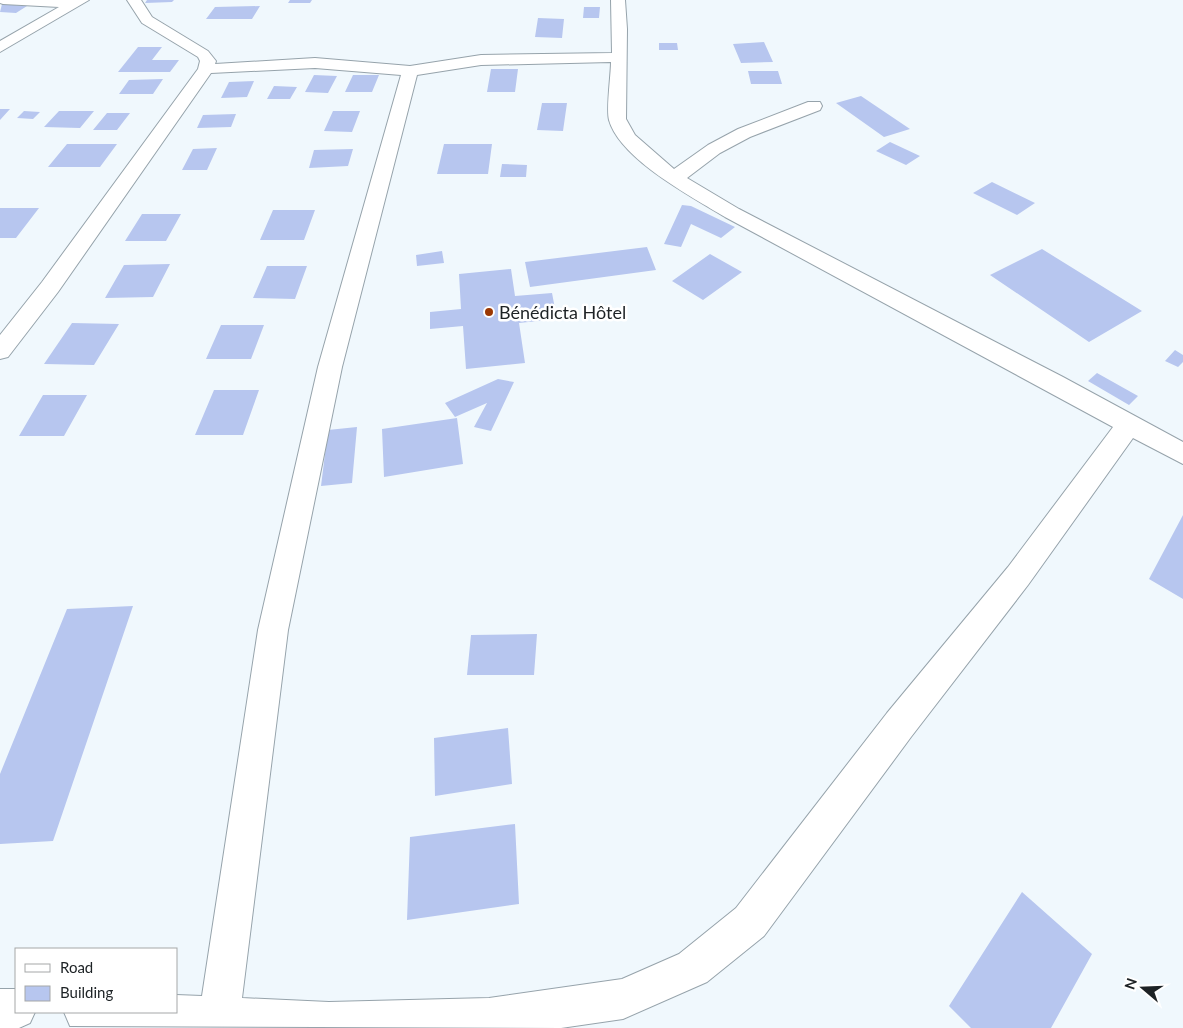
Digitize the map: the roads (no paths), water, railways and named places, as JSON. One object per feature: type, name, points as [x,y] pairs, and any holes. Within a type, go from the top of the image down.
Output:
[{"type":"street","points":[[3,0],[78,2]]},
{"type":"street","points":[[0,351],[50,287],[206,69],[208,61],[203,54],[147,20],[134,0]]},
{"type":"street","points":[[618,0],[617,119],[628,138],[649,159],[674,178],[732,213],[1055,383],[1183,454]]},
{"type":"street","points":[[0,47],[78,2]]},
{"type":"street","points":[[206,69],[315,63],[410,71],[481,60],[619,57]]},
{"type":"street","points":[[219,1022],[273,630],[330,367],[410,71]]},
{"type":"street","points":[[674,178],[714,148],[744,133],[814,106]]},
{"type":"street","points":[[98,1013],[219,1022],[329,1022],[489,1018],[623,998],[692,968],[750,922],[899,725],[1018,576],[1128,425]]},
{"type":"street","points":[[0,1009],[15,1010]]},
{"type":"place","name":"Bénédicta Hôtel","points":[[489,312]]}]
